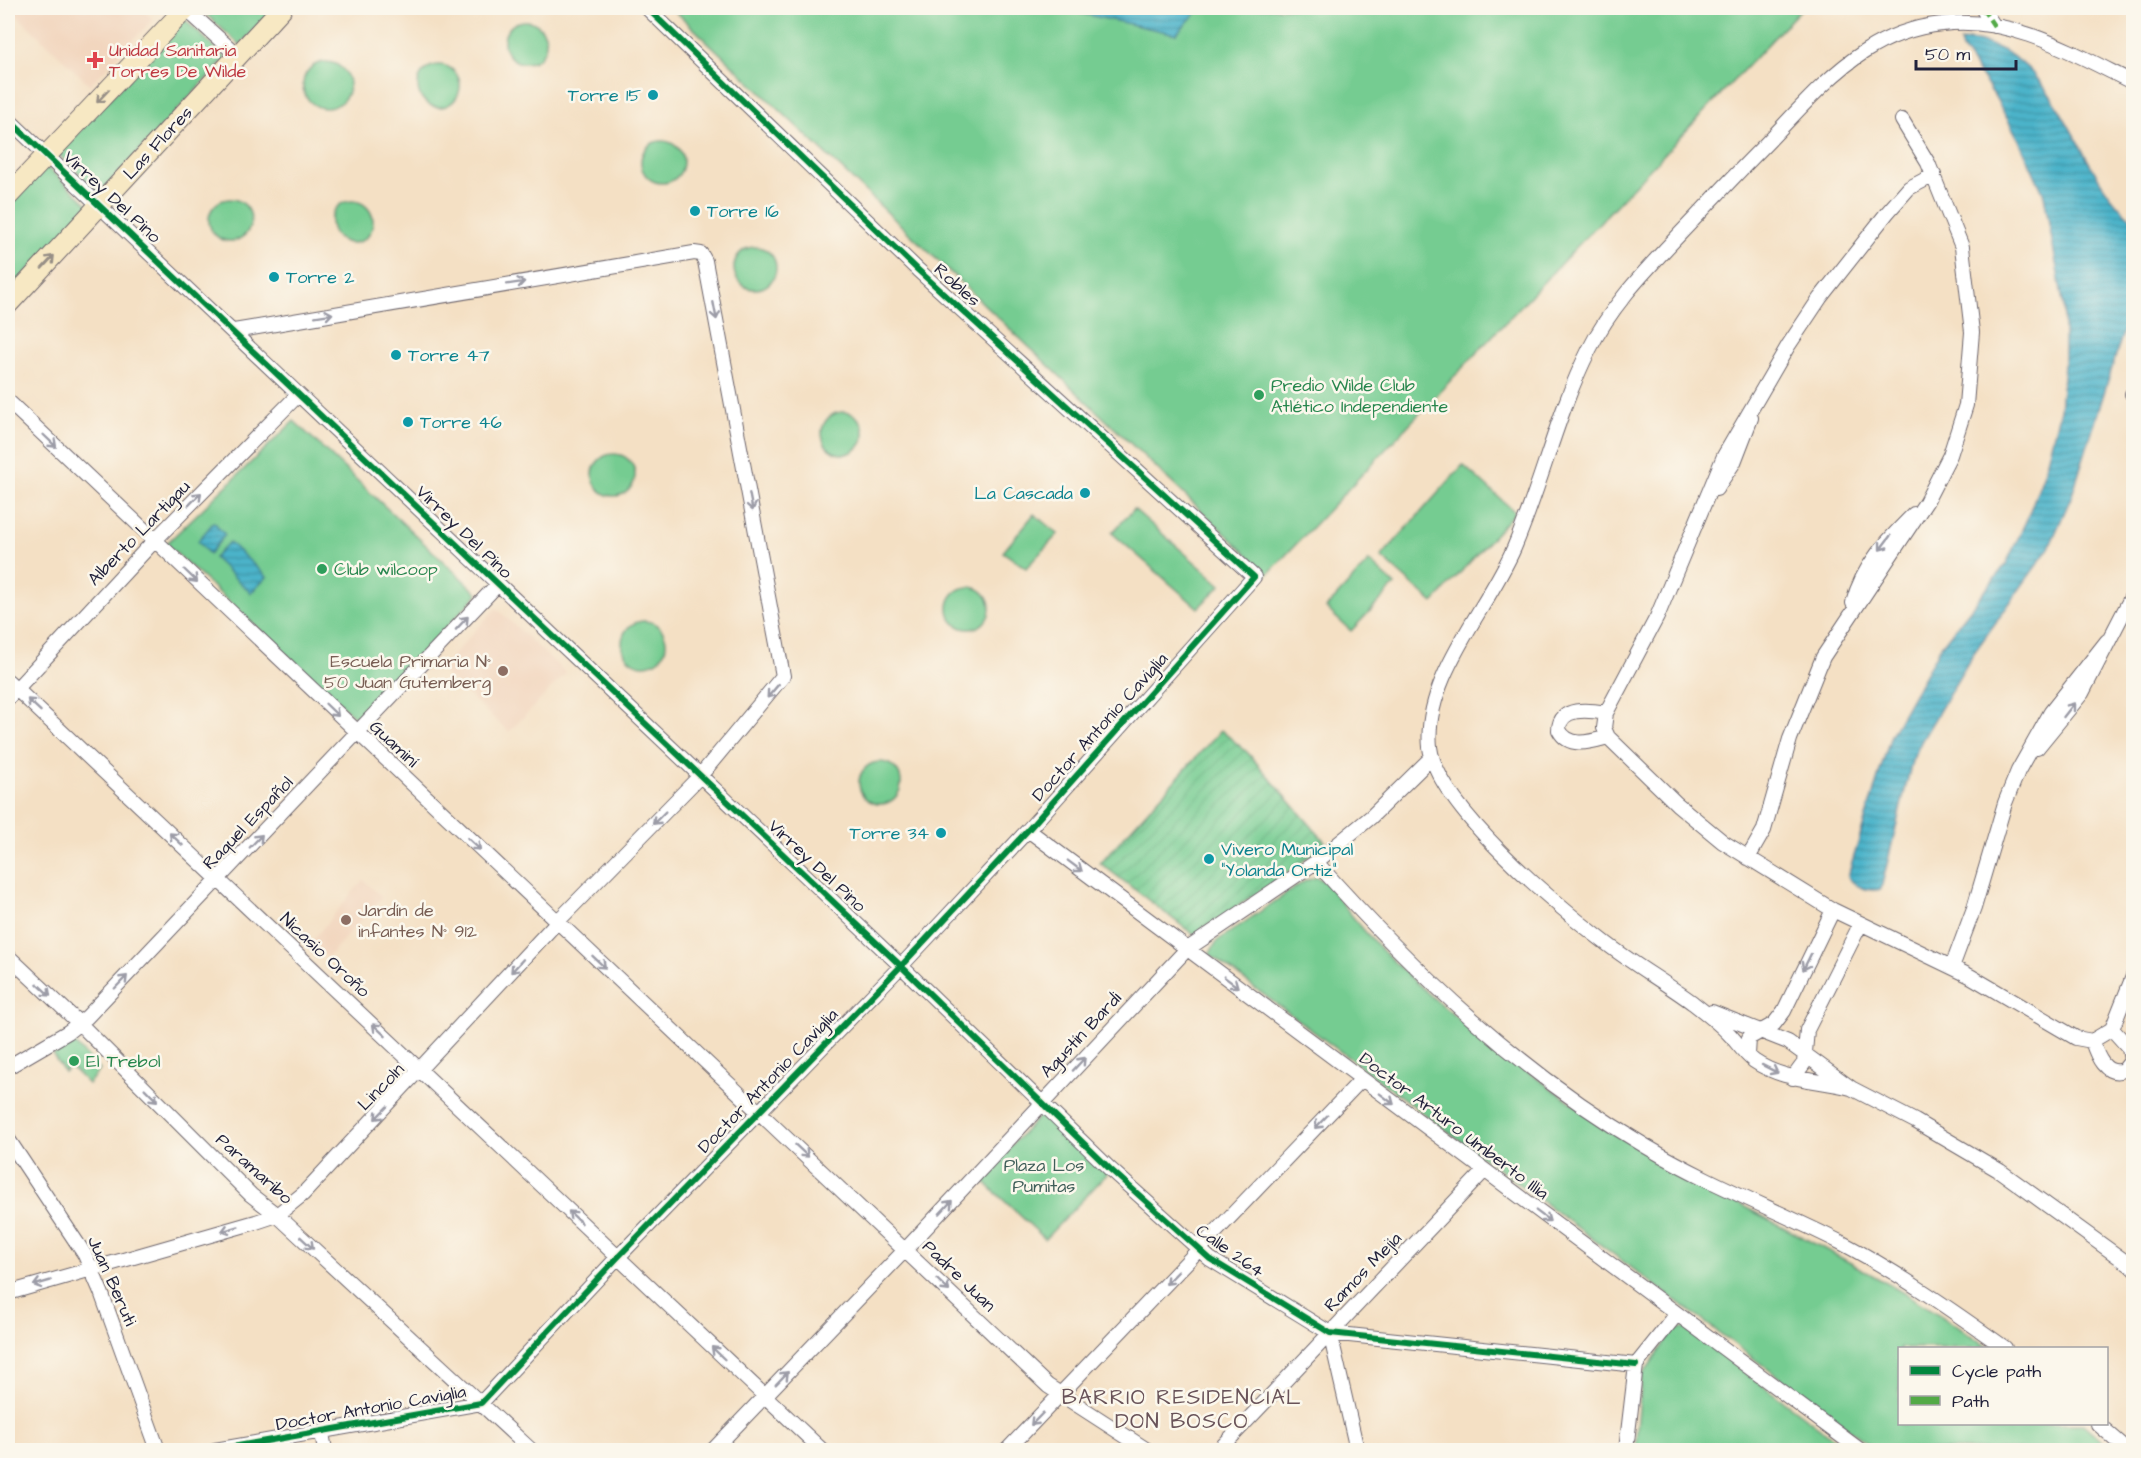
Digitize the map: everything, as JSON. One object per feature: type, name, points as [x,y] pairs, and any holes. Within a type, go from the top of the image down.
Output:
[{"type":"street","points":[[8,196],[186,8],[238,56]]},
{"type":"street","name":"Las Flores","points":[[8,304],[282,8]]},
{"type":"street","name":"Robles","points":[[647,8],[918,270],[1254,577]]},
{"type":"street","points":[[1982,8],[1994,26]]},
{"type":"street","points":[[1851,1088],[1793,1078],[1775,1072],[1748,1055],[1723,1028],[1691,1002],[1604,942],[1568,913],[1525,873],[1454,800],[1436,768],[1432,757],[1430,729],[1435,693],[1494,590],[1514,548],[1570,391],[1588,350],[1614,311],[1645,272],[1809,100],[1860,55],[1879,43],[1915,29],[1945,23],[1994,26],[2048,41],[2133,83]]},
{"type":"street","name":"Virrey Del Pino","points":[[8,119],[901,966]]},
{"type":"street","points":[[1748,858],[1764,830],[1790,739],[1809,685],[1822,657],[1851,612],[1858,584],[1871,562],[1891,536],[1926,502],[1950,455],[1966,405],[1972,341],[1971,311],[1962,247],[1934,175],[1902,120]]},
{"type":"street","points":[[1934,175],[1909,188],[1846,264],[1803,323],[1762,391],[1724,456],[1657,617],[1606,713],[1604,728],[1608,737],[1677,804],[1723,842],[1860,925],[1952,967],[2076,1038],[2092,1041],[2112,1029],[2133,974]]},
{"type":"street","name":"Lincoln","points":[[8,1293],[277,1215],[303,1194],[421,1071],[556,922],[700,776],[781,682],[784,672],[705,261],[701,254],[234,331]]},
{"type":"street","name":"Alberto Lartigau","points":[[10,689],[298,395]]},
{"type":"street","name":"Guaminí","points":[[8,401],[357,734],[759,1111]]},
{"type":"street","name":"Doctor Antonio Caviglia","points":[[216,1450],[481,1403],[618,1257],[901,966],[1028,830],[1254,577]]},
{"type":"street","name":"Raquel Español","points":[[8,1067],[80,1024],[498,584]]},
{"type":"street","points":[[1952,967],[1974,909],[2005,803],[2018,771],[2051,712],[2107,641],[2133,592]]},
{"type":"street","name":"Nicasio Oroño","points":[[10,689],[219,880],[822,1450]]},
{"type":"street","points":[[1606,713],[1591,711],[1568,714],[1562,718],[1559,730],[1563,738],[1570,742],[1608,737]]},
{"type":"street","name":"Agustín Bardi","points":[[713,1450],[906,1249],[1186,950],[1316,862],[1371,817],[1432,757]]},
{"type":"street","name":"Doctor Arturo Umberto Illia","points":[[1028,830],[1186,950],[1860,1450]]},
{"type":"street","points":[[1316,862],[1366,918],[1436,989],[1508,1050],[1574,1100],[1689,1171],[1845,1245],[1948,1308],[2004,1347]]},
{"type":"street","points":[[1748,1055],[1749,1038],[1774,1024],[1784,1011],[1833,910]]},
{"type":"street","points":[[1793,1078],[1804,1063],[1807,1030],[1860,925]]},
{"type":"street","name":"Paramaribo","points":[[8,956],[80,1024],[251,1196],[277,1215],[531,1450]]},
{"type":"street","name":"Calle 264","points":[[901,966],[1198,1250],[1330,1333],[1636,1365]]},
{"type":"street","points":[[1691,1002],[1723,1018],[1776,1035],[1851,1088],[1915,1120],[2000,1171],[2133,1268]]},
{"type":"street","points":[[2092,1041],[2102,1064],[2111,1071],[2124,1070],[2131,1061],[2129,1048],[2112,1029]]},
{"type":"street","points":[[1008,1450],[1362,1079]]},
{"type":"street","name":"Padre Juan","points":[[759,1111],[1060,1396],[1147,1450]]},
{"type":"street","name":"Juan Beruti","points":[[8,1139],[84,1255],[158,1450]]},
{"type":"street","name":"Ramos Mejía","points":[[1219,1450],[1484,1171]]},
{"type":"street","points":[[1626,1450],[1636,1365],[1676,1315]]},
{"type":"street","points":[[1330,1333],[1357,1450]]},
{"type":"street","points":[[2099,1425],[2128,1450]]},
{"type":"street","points":[[322,1433],[325,1450]]},
{"type":"shaded area","points":[[9,8],[141,8],[153,19],[90,85]]},
{"type":"shaded area","name":"Escuela Primaria N° 50 Juan Gutemberg","points":[[496,608],[566,673],[509,732],[440,669]]},
{"type":"shaded area","name":"Jardín de infantes N° 912","points":[[363,880],[382,897],[327,958],[311,942]]},
{"type":"green space","points":[[199,8],[274,8],[240,45]]},
{"type":"green space","name":"Predio Wilde Club Atlético Independiente","points":[[672,8],[1802,8],[1268,574]]},
{"type":"green space","points":[[184,19],[226,58],[100,193],[58,154]]},
{"type":"green space","points":[[525,21],[540,27],[546,42],[540,57],[525,63],[510,57],[504,42],[510,27]]},
{"type":"green space","points":[[326,62],[342,69],[349,85],[342,101],[326,108],[310,101],[303,85],[310,69]]},
{"type":"green space","points":[[439,65],[454,71],[460,86],[454,101],[439,107],[424,101],[418,86],[424,71]]},
{"type":"green space","points":[[662,141],[677,147],[683,162],[677,177],[662,183],[647,177],[641,162],[647,147]]},
{"type":"green space","points":[[46,166],[89,205],[8,293],[8,208]]},
{"type":"green space","points":[[230,199],[245,205],[251,220],[245,235],[230,241],[215,235],[209,220],[215,205]]},
{"type":"green space","points":[[352,201],[367,207],[373,222],[367,237],[352,243],[337,237],[331,222],[337,207]]},
{"type":"green space","points":[[755,247],[770,253],[776,268],[770,283],[755,289],[740,283],[734,268],[740,253]]},
{"type":"green space","points":[[843,412],[858,418],[864,433],[858,448],[843,454],[828,448],[822,433],[828,418]]},
{"type":"green space","name":"Club wilcoop","points":[[294,421],[478,594],[358,720],[166,544]]},
{"type":"green space","points":[[614,454],[629,460],[635,475],[629,490],[614,496],[599,490],[593,475],[599,460]]},
{"type":"green space","points":[[1463,465],[1515,512],[1433,603],[1381,557]]},
{"type":"green space","points":[[1134,509],[1221,585],[1198,608],[1112,533]]},
{"type":"green space","points":[[1034,514],[1058,534],[1026,568],[1003,552]]},
{"type":"green space","points":[[1369,561],[1395,585],[1351,631],[1326,608]]},
{"type":"green space","points":[[969,587],[984,593],[990,608],[984,623],[969,629],[954,623],[948,608],[954,593]]},
{"type":"green space","points":[[644,621],[660,627],[666,643],[660,659],[644,665],[628,659],[622,643],[628,627]]},
{"type":"green space","points":[[1221,730],[1247,752],[1326,843],[1292,870],[1194,935],[1100,863]]},
{"type":"green space","points":[[880,762],[895,768],[901,783],[895,798],[880,804],[865,798],[859,783],[865,768]]},
{"type":"green space","points":[[1316,877],[1324,881],[1369,937],[1410,977],[1487,1042],[1541,1081],[1662,1162],[1878,1278],[1988,1347],[1898,1347],[1898,1425],[2084,1425],[2112,1450],[1877,1450],[1209,954],[1217,941],[1305,881]]},
{"type":"green space","name":"El Trebol","points":[[74,1043],[100,1070],[88,1084],[70,1066],[64,1072],[53,1055]]},
{"type":"green space","name":"Plaza Los Pumitas","points":[[1043,1112],[1108,1173],[1045,1239],[980,1178]]},
{"type":"green space","points":[[1686,1328],[1849,1450],[1635,1450],[1642,1376],[1674,1329]]},
{"type":"water","points":[[1073,8],[1201,8],[1176,34],[1079,13]]},
{"type":"water","points":[[1969,40],[2000,49],[2025,66],[2045,88],[2063,115],[2112,198],[2133,220],[2133,301],[2072,495],[2049,548],[1973,654],[1922,740],[1912,761],[1881,889],[1872,890],[1858,886],[1848,876],[1891,735],[1941,646],[2006,564],[2027,519],[2044,473],[2060,410],[2064,364],[2064,308],[2044,195],[2019,140],[1994,95],[1962,49],[1960,42]]},
{"type":"water","points":[[214,522],[225,535],[209,554],[198,541]]},
{"type":"water","points":[[229,542],[267,577],[251,593],[214,558]]},
{"type":"marked path","points":[[1982,8],[1994,26]]},
{"type":"cycle path","points":[[215,1450],[481,1403],[618,1257],[901,966],[1028,830],[1254,577],[918,270],[647,8]]},
{"type":"cycle path","points":[[8,119],[901,966],[1110,1169],[1210,1259],[1330,1333],[1636,1365]]},
{"type":"place","name":"Unidad Sanitaria Torres De Wilde","points":[[95,60]]},
{"type":"place","name":"Torre 15","points":[[653,95]]},
{"type":"place","name":"Torre 16","points":[[695,211]]},
{"type":"place","name":"Torre 2","points":[[274,277]]},
{"type":"place","name":"Torre 47","points":[[396,355]]},
{"type":"place","name":"Predio Wilde Club Atlético Independiente","points":[[1259,395]]},
{"type":"place","name":"Torre 46","points":[[408,422]]},
{"type":"place","name":"La Cascada","points":[[1085,493]]},
{"type":"place","name":"Club wilcoop","points":[[322,569]]},
{"type":"place","name":"Escuela Primaria N° 50 Juan Gutemberg","points":[[503,671]]},
{"type":"place","name":"Torre 34","points":[[941,833]]},
{"type":"place","name":"Vivero Municipal \"Yolanda Ortiz\"","points":[[1209,859]]},
{"type":"place","name":"Jardín de infantes N° 912","points":[[346,920]]},
{"type":"place","name":"El Trebol","points":[[74,1061]]},
{"type":"district","name":"BARRIO RESIDENCIAL DON BOSCO","points":[[1182,1409]]}]
